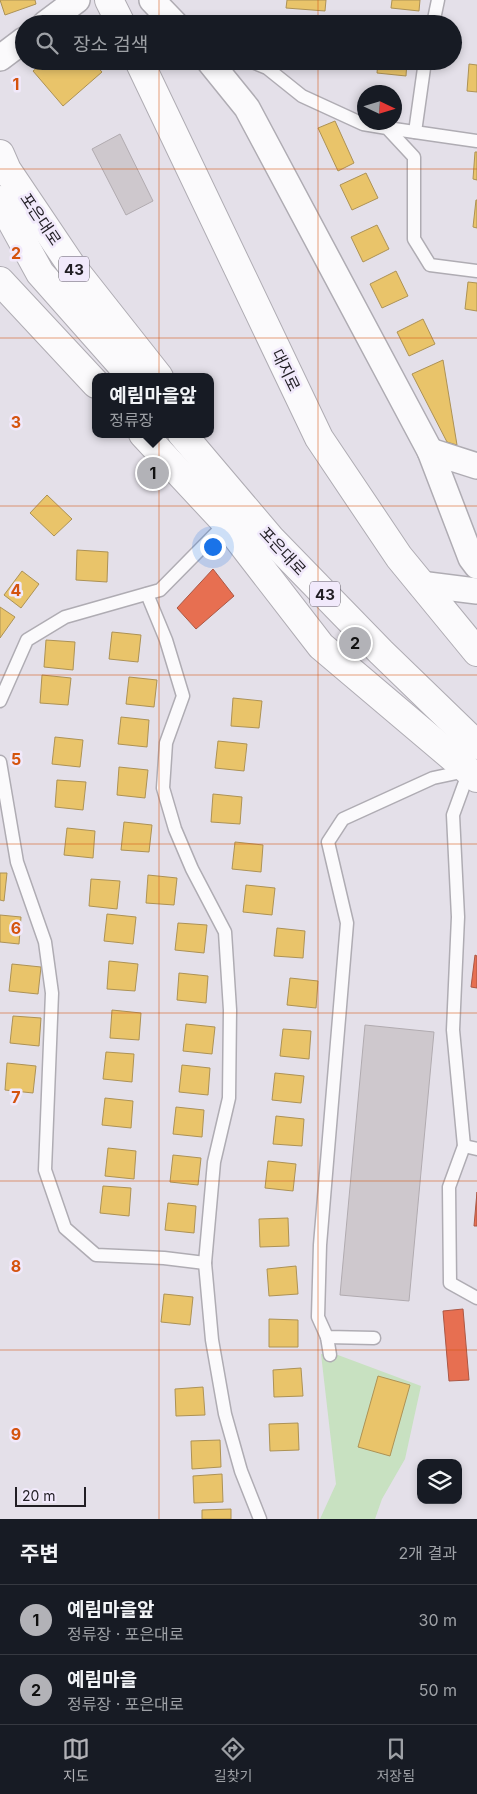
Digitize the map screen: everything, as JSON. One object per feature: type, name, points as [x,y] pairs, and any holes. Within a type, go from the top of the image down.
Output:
[{"type":"main road","points":[[109,0],[116,15]]},
{"type":"main road","name":"대지로","points":[[143,70],[319,438],[399,557],[477,652]]},
{"type":"main road","name":"포은대로","points":[[0,154],[7,170],[73,268],[156,373]]},
{"type":"main road","name":"포은대로","points":[[0,200],[40,273],[128,373]]},
{"type":"main road","points":[[0,281],[92,380]]},
{"type":"main road","points":[[147,438],[226,523],[321,646],[473,774]]},
{"type":"main road","name":"포은대로","points":[[185,438],[271,538],[381,652],[477,745]]},
{"type":"main road","name":"포은대로","points":[[207,438],[314,568],[477,726]]},
{"type":"street","points":[[57,15],[77,0]]},
{"type":"street","points":[[152,0],[166,15]]},
{"type":"street","points":[[0,58],[15,47]]},
{"type":"street","points":[[216,70],[247,108],[430,451],[471,558],[477,566]]},
{"type":"street","points":[[430,451],[477,466]]},
{"type":"street","points":[[420,584],[477,591]]},
{"type":"lane","points":[[435,15],[438,0]]},
{"type":"lane","points":[[270,70],[302,96],[357,122]]},
{"type":"lane","points":[[415,132],[424,70]]},
{"type":"lane","points":[[389,130],[414,157],[414,239],[430,265],[477,271]]},
{"type":"lane","points":[[401,130],[477,141]]},
{"type":"lane","points":[[0,701],[27,640],[65,617],[160,590],[226,523]]},
{"type":"lane","points":[[147,594],[166,640],[183,696],[166,743],[163,788],[175,829],[192,869],[225,932],[230,1010],[229,1098],[214,1162],[204,1263],[212,1340],[225,1414],[241,1471],[260,1519]]},
{"type":"lane","points":[[0,762],[3,798],[16,862],[45,942],[52,993],[45,1170],[64,1228],[96,1255],[164,1258],[204,1263]]},
{"type":"lane","points":[[473,774],[453,815],[458,917],[453,1030],[464,1146],[449,1187],[450,1283],[477,1298]]},
{"type":"lane","points":[[330,1355],[327,1337],[318,1317],[320,1245],[347,923],[328,842],[343,819],[433,778],[473,774]]},
{"type":"lane","points":[[464,1146],[477,1149]]},
{"type":"lane","points":[[327,1337],[374,1338]]},
{"type":"green space","points":[[321,1354],[338,1355],[421,1386],[405,1459],[382,1499],[375,1519],[320,1519],[336,1484]]},
{"type":"building: 주거","points":[[0,0],[35,0],[36,4],[5,15]]},
{"type":"building: 주거","points":[[287,0],[326,0],[325,11],[286,8]]},
{"type":"building: 주거","points":[[392,0],[420,0],[419,11],[391,8]]},
{"type":"building: 주거","points":[[469,64],[477,65],[477,92],[467,91]]},
{"type":"building: 주거","points":[[100,70],[102,72],[63,106],[33,71]]},
{"type":"building: 주거","points":[[377,70],[406,70],[406,76],[377,73]]},
{"type":"building: 주거","points":[[335,121],[354,163],[338,171],[318,128]]},
{"type":"building: 주거","points":[[475,152],[477,152],[477,180],[473,179]]},
{"type":"building: 주거","points":[[366,173],[378,198],[352,210],[340,185]]},
{"type":"building: 주거","points":[[477,200],[477,228],[473,227]]},
{"type":"building: 주거","points":[[377,225],[389,249],[363,262],[351,237]]},
{"type":"building: 주거","points":[[396,271],[408,296],[382,308],[370,284]]},
{"type":"building: 주거","points":[[468,282],[477,283],[477,311],[465,309]]},
{"type":"building: 주거","points":[[423,319],[435,344],[409,356],[397,332]]},
{"type":"building: 주거","points":[[443,360],[457,445],[447,442],[412,374]]},
{"type":"building: 주거","points":[[47,495],[72,519],[54,536],[30,513]]},
{"type":"building: 주거","points":[[77,550],[108,552],[107,582],[76,580]]},
{"type":"building: 주거","points":[[22,571],[39,584],[21,608],[4,595]]},
{"type":"building: 주거","points":[[0,607],[15,617],[0,638]]},
{"type":"building: 주거","points":[[112,632],[141,635],[138,662],[109,659]]},
{"type":"building: 주거","points":[[46,640],[75,642],[73,670],[44,667]]},
{"type":"building: 주거","points":[[42,675],[71,678],[68,705],[40,703]]},
{"type":"building: 주거","points":[[129,677],[157,680],[154,707],[126,704]]},
{"type":"building: 주거","points":[[233,698],[262,701],[259,728],[231,726]]},
{"type":"building: 주거","points":[[121,717],[149,720],[147,747],[118,744]]},
{"type":"building: 주거","points":[[55,737],[83,740],[80,767],[52,764]]},
{"type":"building: 주거","points":[[218,741],[247,744],[244,771],[215,768]]},
{"type":"building: 주거","points":[[119,767],[148,770],[145,798],[117,795]]},
{"type":"building: 주거","points":[[57,780],[86,782],[83,810],[55,807]]},
{"type":"building: 주거","points":[[213,794],[242,797],[240,824],[211,822]]},
{"type":"building: 주거","points":[[124,822],[152,825],[149,852],[121,850]]},
{"type":"building: 주거","points":[[67,828],[95,831],[93,858],[64,855]]},
{"type":"building: 주거","points":[[235,842],[263,845],[261,872],[232,869]]},
{"type":"building: 주거","points":[[0,873],[7,873],[4,901],[0,900]]},
{"type":"building: 주거","points":[[148,875],[177,878],[174,905],[146,903]]},
{"type":"building: 주거","points":[[91,879],[120,881],[117,909],[89,906]]},
{"type":"building: 주거","points":[[246,885],[275,888],[272,915],[243,912]]},
{"type":"building: 주거","points":[[107,914],[136,917],[133,944],[104,941]]},
{"type":"building: 주거","points":[[0,915],[21,917],[19,944],[0,942]]},
{"type":"building: 주거","points":[[178,923],[207,925],[204,953],[175,950]]},
{"type":"building: 주거","points":[[277,928],[305,931],[303,958],[274,956]]},
{"type":"building: 주거","points":[[109,961],[138,964],[135,991],[107,989]]},
{"type":"building: 주거","points":[[12,964],[41,967],[38,994],[9,991]]},
{"type":"building: 주거","points":[[179,973],[208,976],[206,1003],[177,1000]]},
{"type":"building: 주거","points":[[290,978],[318,981],[316,1008],[287,1005]]},
{"type":"building: 주거","points":[[112,1010],[141,1013],[139,1040],[110,1038]]},
{"type":"building: 주거","points":[[13,1016],[41,1018],[39,1046],[10,1043]]},
{"type":"building: 주거","points":[[186,1024],[215,1027],[212,1054],[183,1051]]},
{"type":"building: 주거","points":[[283,1029],[311,1031],[309,1059],[280,1056]]},
{"type":"building: 주거","points":[[106,1052],[134,1054],[132,1082],[103,1079]]},
{"type":"building: 주거","points":[[7,1063],[36,1066],[33,1093],[5,1090]]},
{"type":"building: 주거","points":[[182,1065],[210,1068],[208,1095],[179,1092]]},
{"type":"building: 주거","points":[[275,1073],[304,1076],[301,1103],[272,1100]]},
{"type":"building: 주거","points":[[105,1098],[133,1101],[131,1128],[102,1125]]},
{"type":"building: 주거","points":[[176,1107],[204,1110],[202,1137],[173,1134]]},
{"type":"building: 주거","points":[[276,1116],[304,1119],[302,1146],[273,1144]]},
{"type":"building: 주거","points":[[108,1148],[136,1151],[134,1179],[105,1176]]},
{"type":"building: 주거","points":[[173,1155],[201,1158],[198,1185],[170,1182]]},
{"type":"building: 주거","points":[[268,1161],[296,1164],[293,1191],[265,1188]]},
{"type":"building: 주거","points":[[103,1186],[131,1188],[129,1216],[100,1213]]},
{"type":"building: 주거","points":[[168,1203],[196,1206],[194,1233],[165,1230]]},
{"type":"building: 주거","points":[[288,1218],[289,1246],[260,1247],[259,1219]]},
{"type":"building: 주거","points":[[296,1266],[298,1294],[269,1296],[267,1269]]},
{"type":"building: 주거","points":[[164,1294],[193,1297],[190,1325],[161,1322]]},
{"type":"building: 주거","points":[[269,1319],[298,1320],[298,1347],[269,1347]]},
{"type":"building: 주거","points":[[301,1368],[303,1396],[274,1397],[273,1370]]},
{"type":"building: 주거","points":[[378,1376],[410,1385],[390,1456],[358,1447]]},
{"type":"building: 주거","points":[[203,1387],[205,1415],[176,1416],[175,1389]]},
{"type":"building: 주거","points":[[298,1423],[299,1450],[270,1451],[269,1424]]},
{"type":"building: 주거","points":[[220,1440],[221,1467],[192,1469],[191,1441]]},
{"type":"building: 주거","points":[[222,1474],[223,1502],[194,1503],[193,1476]]},
{"type":"building: 주거","points":[[231,1509],[231,1519],[202,1519],[202,1510]]},
{"type":"building: 상업","points":[[213,569],[234,596],[196,629],[177,608]]},
{"type":"building: 상업","points":[[475,955],[477,956],[477,988],[471,987]]},
{"type":"building: 상업","points":[[477,1192],[477,1226],[474,1226]]},
{"type":"building: 상업","points":[[463,1309],[469,1380],[449,1381],[443,1311]]},
{"type":"building: 기타","points":[[120,134],[153,201],[126,215],[92,149]]},
{"type":"building: 기타","points":[[365,1025],[434,1032],[409,1301],[340,1295]]},
{"type":"place","name":"예림마을앞","points":[[153,473]]},
{"type":"place","name":"예림마을","points":[[355,643]]}]
